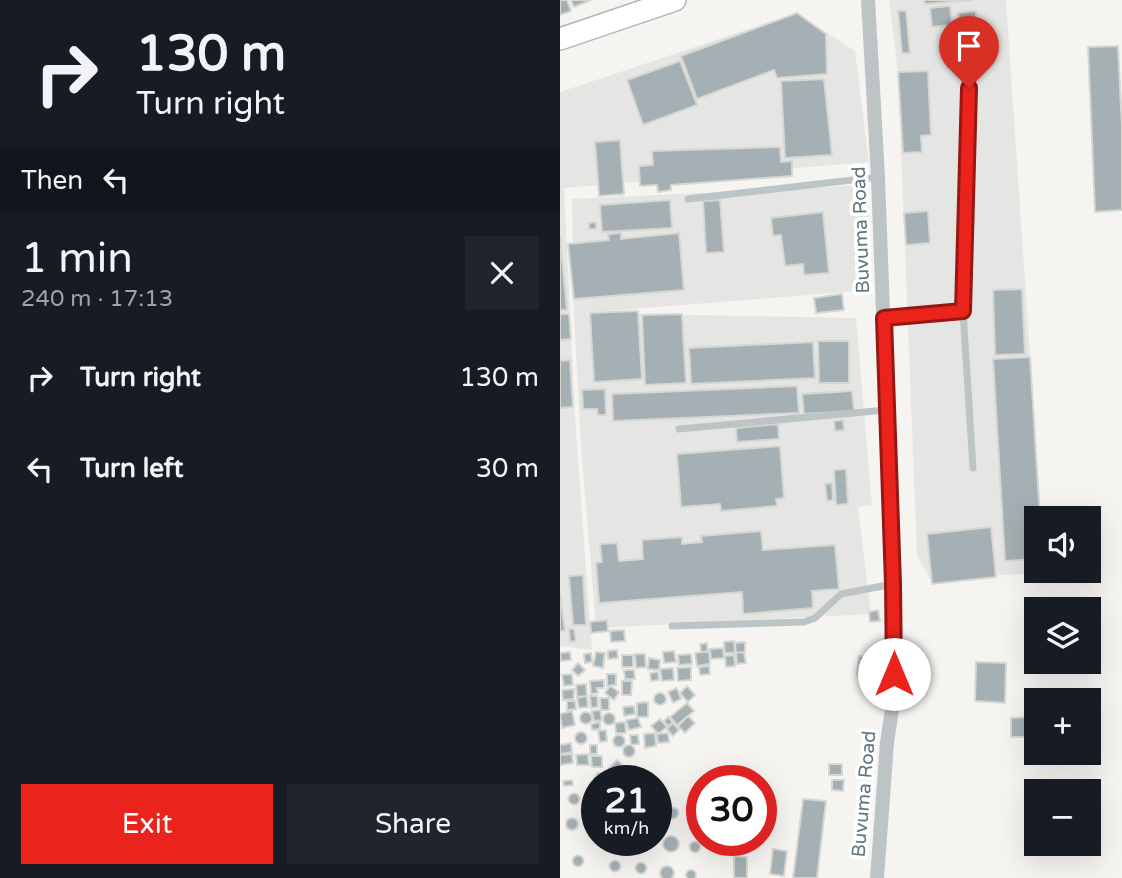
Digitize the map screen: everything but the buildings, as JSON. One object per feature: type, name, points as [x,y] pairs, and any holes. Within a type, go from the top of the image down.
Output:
[{"type":"main road","points":[[560,39],[675,0]]},
{"type":"street","name":"Buvuma Road","points":[[868,0],[878,177],[893,584],[894,696],[887,743],[877,878]]},
{"type":"lane","points":[[969,88],[963,311],[973,468]]},
{"type":"lane","points":[[688,199],[878,177]]},
{"type":"lane","points":[[884,318],[963,311]]},
{"type":"lane","points":[[679,429],[886,410]]},
{"type":"lane","points":[[671,626],[804,622],[815,618],[841,594],[893,584]]},
{"type":"shaded area","points":[[889,0],[1006,0],[1040,506],[1024,506],[1024,574],[930,579],[917,555],[898,72]]},
{"type":"shaded area","points":[[797,13],[855,51],[869,162],[564,188],[575,418],[592,650],[560,646],[560,92]]},
{"type":"shaded area","points":[[868,185],[870,290],[584,313],[856,318],[872,505],[858,507],[871,614],[596,628],[580,432],[572,199]]},
{"type":"route","points":[[894,674],[884,318],[963,311],[969,88]]}]
